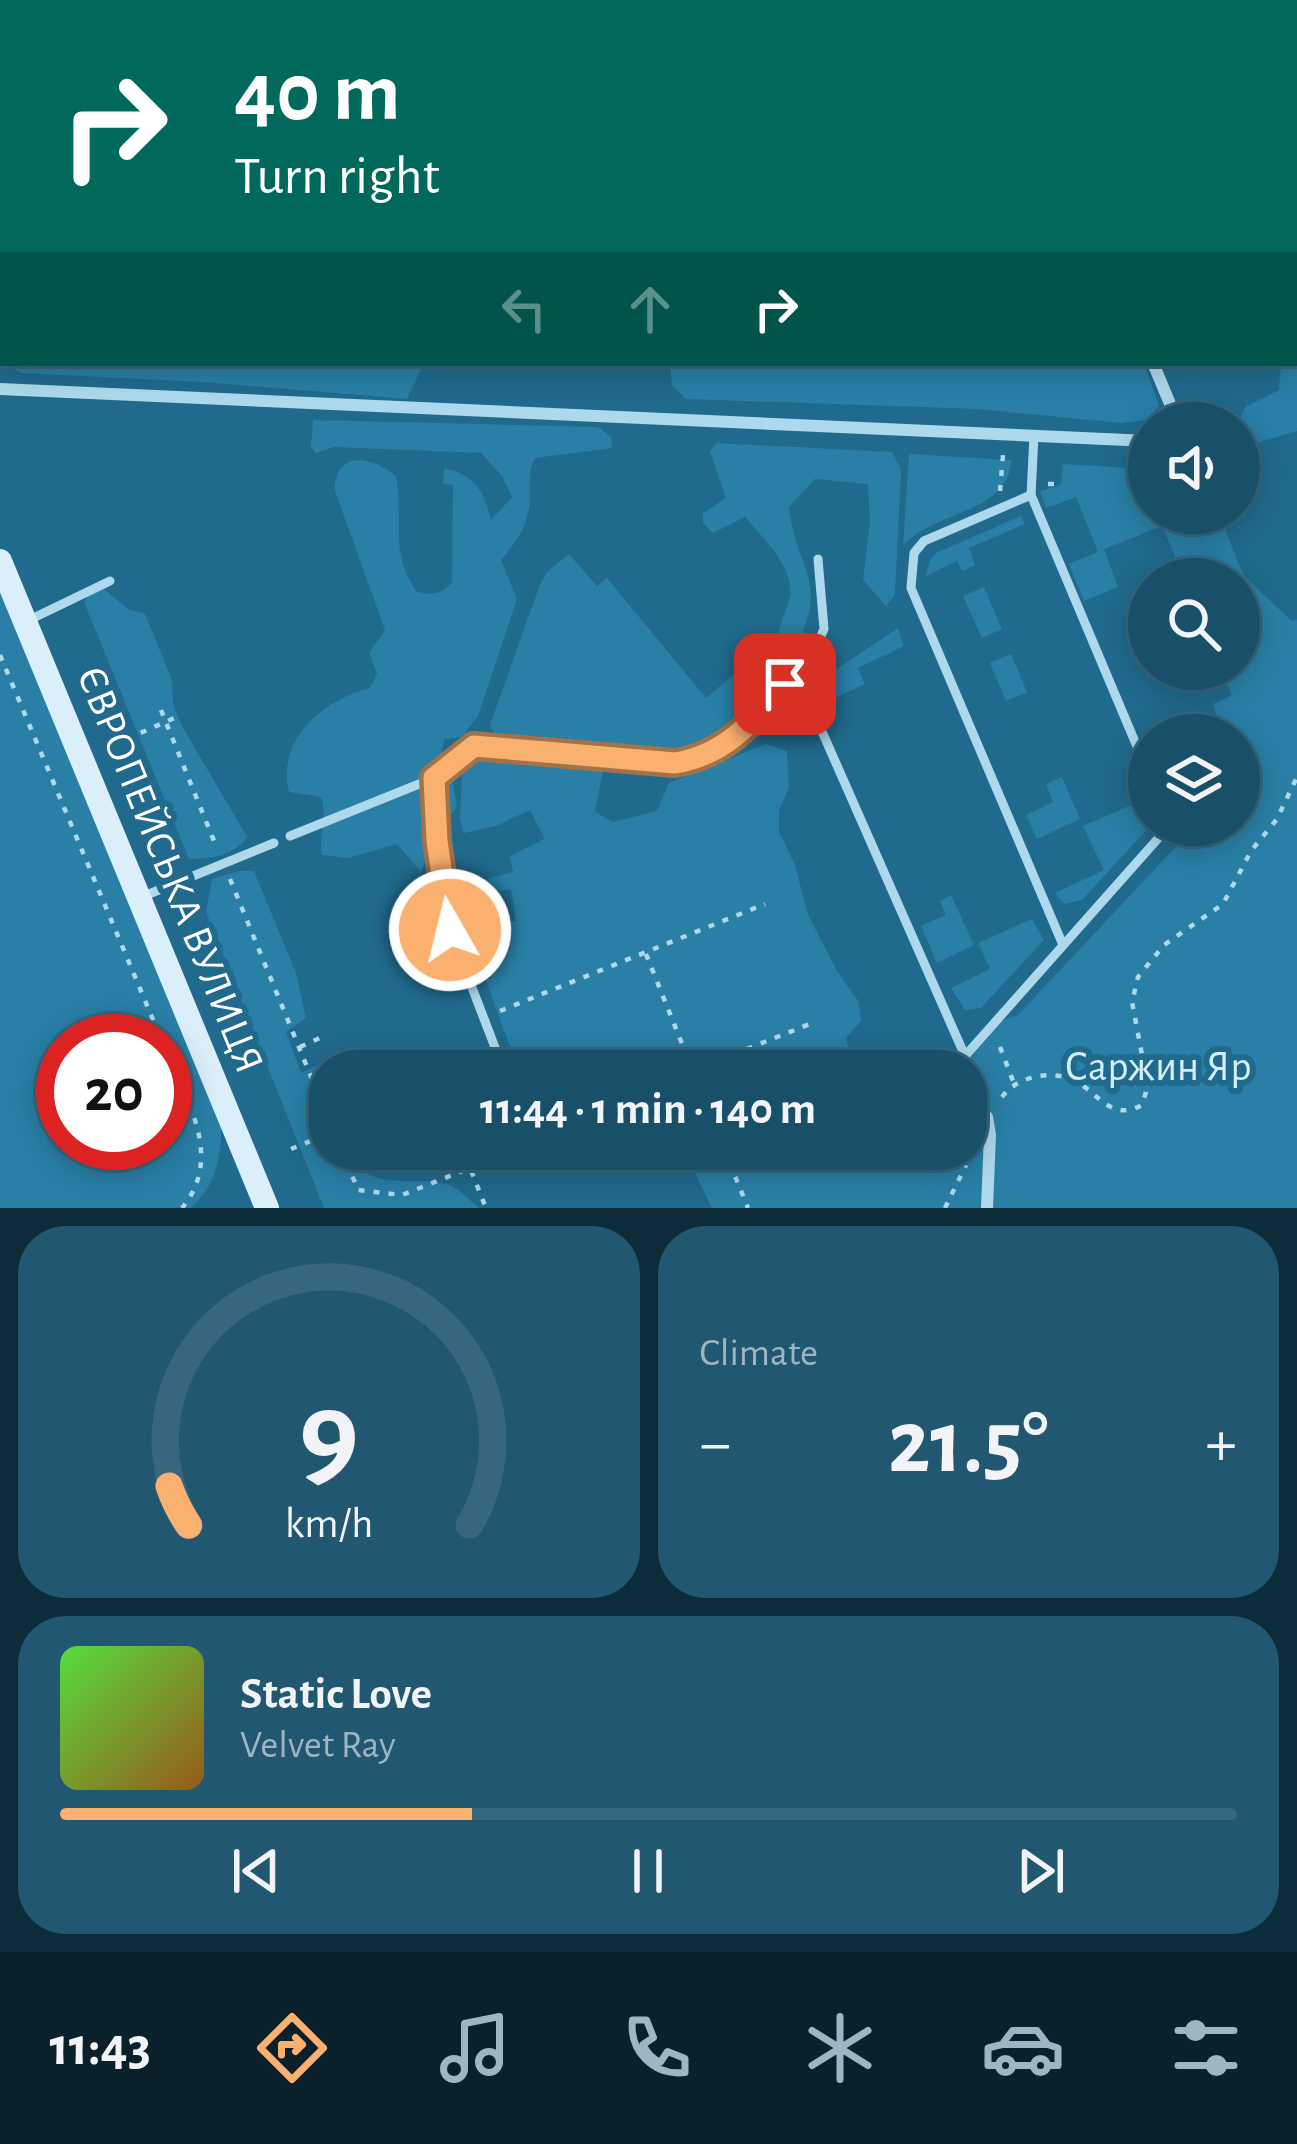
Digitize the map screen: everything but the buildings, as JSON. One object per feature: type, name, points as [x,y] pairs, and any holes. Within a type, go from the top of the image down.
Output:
[{"type":"main road","name":"ЄВРОПЕЙСЬКА ВУЛИЦЯ","points":[[0,561],[265,1207]]},
{"type":"street","points":[[1154,366],[1169,402]]},
{"type":"street","points":[[0,389],[1128,440]]},
{"type":"street","points":[[987,1117],[987,1208]]},
{"type":"lane","points":[[1034,436],[1031,495],[1128,726]]},
{"type":"lane","points":[[1031,495],[924,541],[914,553],[911,588],[1063,945]]},
{"type":"lane","points":[[290,836],[434,778],[474,746],[675,763],[701,759],[724,747],[748,727],[814,652],[824,629],[818,559]]},
{"type":"lane","points":[[25,622],[110,581]]},
{"type":"lane","points":[[809,702],[962,1050]]},
{"type":"lane","points":[[434,778],[437,841],[450,930],[496,1050]]},
{"type":"lane","points":[[139,898],[274,843]]},
{"type":"lane","points":[[970,1050],[1150,846]]},
{"type":"path","points":[[999,509],[1005,435]]},
{"type":"path","points":[[0,655],[150,1014]]},
{"type":"path","points":[[161,710],[309,1072]]},
{"type":"path","points":[[127,739],[181,715]]},
{"type":"path","points":[[987,1117],[1014,1084],[1034,1076],[1067,1078],[1116,1111],[1142,1105],[1146,1076],[1132,1010],[1138,977],[1164,945],[1223,904],[1251,851],[1277,819],[1297,777]]},
{"type":"path","points":[[484,1018],[765,904]]},
{"type":"path","points":[[645,952],[684,1050]]},
{"type":"path","points":[[745,1050],[810,1024]]},
{"type":"path","points":[[992,1024],[1014,1084]]},
{"type":"path","points":[[299,1047],[322,1037]]},
{"type":"path","points":[[182,1208],[202,1169],[202,1141],[192,1116]]},
{"type":"path","points":[[291,1149],[309,1142]]},
{"type":"path","points":[[350,1170],[358,1190],[402,1195],[465,1170]]},
{"type":"path","points":[[471,1170],[486,1208]]},
{"type":"path","points":[[733,1170],[748,1208]]},
{"type":"green space","points":[[10,366],[422,366],[407,399],[21,373]]},
{"type":"green space","points":[[670,366],[1145,366],[1158,402],[1128,402],[1128,422],[1121,423],[978,409],[686,399],[672,385]]},
{"type":"green space","points":[[1281,366],[1297,366],[1297,431],[1260,442],[1260,402],[1255,402],[1279,390]]},
{"type":"green space","points":[[313,420],[598,427],[611,437],[612,448],[535,458],[525,523],[501,560],[517,599],[478,716],[462,737],[444,739],[440,767],[453,784],[457,806],[421,872],[397,844],[348,858],[322,855],[321,797],[289,792],[289,756],[296,739],[320,712],[370,688],[377,673],[369,653],[385,630],[335,491],[336,477],[341,468],[356,460],[376,464],[396,476],[403,562],[416,591],[427,594],[440,592],[452,582],[453,485],[443,484],[444,469],[476,485],[491,520],[512,497],[502,476],[481,453],[334,447],[316,453],[311,447]]},
{"type":"green space","points":[[716,443],[892,452],[901,470],[895,595],[886,606],[863,580],[870,521],[868,484],[815,479],[789,507],[811,591],[810,607],[794,652],[777,647],[790,589],[784,566],[745,517],[713,533],[703,523],[703,513],[726,498],[710,452]]},
{"type":"green space","points":[[909,454],[1011,460],[998,491],[916,534],[903,546]]},
{"type":"green space","name":"Саржин Яр","points":[[1063,464],[1128,468],[1128,534],[1142,534],[1104,549],[1118,587],[1084,601],[1069,564],[1098,552],[1076,497],[1046,508],[1040,491],[1061,485]]},
{"type":"green space","points":[[1021,516],[1025,524],[969,548],[975,565],[962,571],[957,561],[926,576],[936,553]]},
{"type":"green space","name":"Саржин Яр","points":[[1165,534],[1227,534],[1237,558],[1176,558]]},
{"type":"green space","points":[[569,554],[597,586],[607,578],[706,698],[745,665],[759,681],[760,697],[744,718],[705,745],[676,754],[617,750],[605,758],[595,812],[613,822],[657,811],[669,783],[766,744],[787,751],[789,788],[779,810],[779,832],[795,865],[808,915],[859,1002],[861,1021],[846,1038],[849,1050],[511,1050],[468,932],[516,921],[511,889],[461,898],[460,886],[513,872],[510,856],[545,839],[530,810],[496,826],[464,833],[462,771],[482,757],[562,754],[567,747],[513,743],[495,734],[490,725],[547,572]]},
{"type":"green space","points":[[0,571],[190,1014],[36,1014],[36,1170],[192,1170],[192,1018],[218,1078],[221,1130],[212,1180],[191,1208],[0,1208]]},
{"type":"green space","points":[[984,587],[1002,629],[982,638],[963,596]]},
{"type":"green space","points":[[104,589],[128,609],[145,614],[172,680],[173,705],[182,726],[247,837],[228,852],[189,859],[84,602],[89,594]]},
{"type":"green space","name":"Саржин Яр","points":[[1260,591],[1292,621],[1297,620],[1297,1208],[712,1208],[693,1170],[987,1170],[987,1050],[964,1050],[1003,1020],[1018,1015],[1176,846],[1260,846],[1260,714],[1216,714],[1213,704],[1232,696],[1230,690],[1260,690]]},
{"type":"green space","points":[[898,628],[904,646],[858,668],[865,684],[818,706],[810,687]]},
{"type":"green space","points":[[1011,654],[1027,692],[1006,701],[990,663]]},
{"type":"green space","points":[[1062,777],[1080,819],[1037,839],[1026,815],[1053,802],[1046,784]]},
{"type":"green space","points":[[1128,806],[1128,846],[1132,846],[1082,900],[1064,904],[1055,893],[1104,870],[1083,826]]},
{"type":"green space","points":[[254,871],[296,973],[306,1018],[286,1032],[301,1073],[309,1069],[309,1170],[365,1170],[395,1181],[436,1182],[459,1191],[479,1208],[324,1208],[206,912],[212,879]]},
{"type":"green space","points":[[951,895],[974,945],[937,963],[921,926],[946,915],[940,901]]},
{"type":"green space","points":[[1032,919],[1044,940],[981,1008],[965,1010],[951,988],[990,969],[978,943]]},
{"type":"route","points":[[450,930],[437,841],[434,778],[474,746],[675,763],[701,759],[748,727],[785,684]]}]
